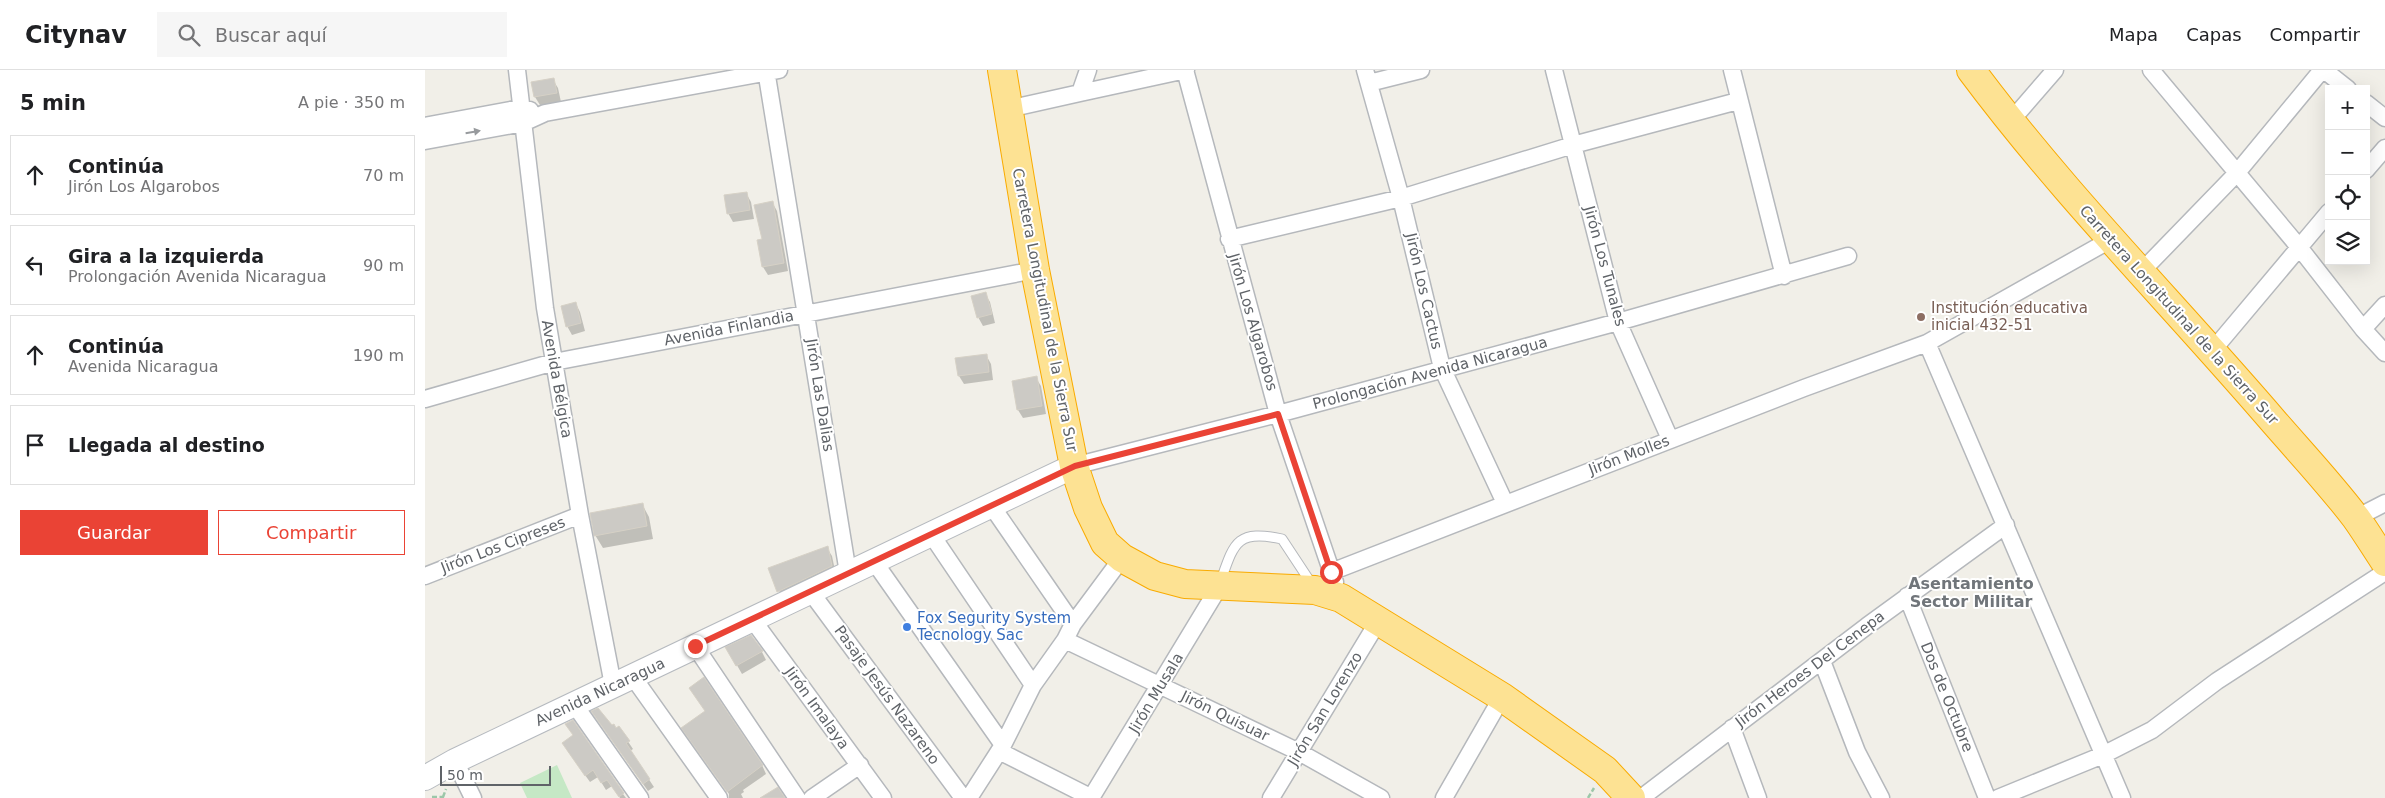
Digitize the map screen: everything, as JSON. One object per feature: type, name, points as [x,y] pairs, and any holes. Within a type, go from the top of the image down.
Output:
[{"type":"highway","name":"Carretera Longitudinal de la Sierra Sur","points":[[1002,70],[1035,270],[1075,466],[1088,508],[1105,543],[1122,558],[1155,576],[1185,584],[1219,587],[1329,587],[1502,697],[1605,770],[1631,798]]},
{"type":"highway","name":"Carretera Longitudinal de la Sierra Sur","points":[[1971,70],[2010,122],[2111,240],[2142,271],[2213,350],[2356,518],[2385,562]]},
{"type":"street","name":"Avenida Bélgica","points":[[517,70],[545,308],[580,515],[623,681]]},
{"type":"street","points":[[1081,93],[1088,70]]},
{"type":"street","points":[[1008,109],[1186,70]]},
{"type":"street","name":"Jirón Los Algarobos","points":[[1186,70],[1229,239],[1329,587]]},
{"type":"street","points":[[1367,76],[1421,70]]},
{"type":"street","name":"Jirón Los Tunales","points":[[1554,70],[1618,322],[1670,439]]},
{"type":"street","points":[[1732,70],[1784,276]]},
{"type":"street","points":[[2010,122],[2055,70]]},
{"type":"street","points":[[2151,70],[2236,174],[2299,247],[2363,330],[2385,353]]},
{"type":"street","points":[[2142,271],[2236,174],[2323,70],[2343,85]]},
{"type":"street","points":[[425,126],[545,113],[770,71]]},
{"type":"street","name":"Jirón Las Dalias","points":[[770,71],[848,573]]},
{"type":"street","name":"Jirón Los Cactus","points":[[1367,76],[1401,198],[1442,368],[1505,503]]},
{"type":"street","points":[[1229,239],[1401,198],[1573,145],[1739,101]]},
{"type":"street","points":[[2370,106],[2385,118]]},
{"type":"street","points":[[425,141],[522,115]]},
{"type":"street","points":[[2370,165],[2385,148]]},
{"type":"street","points":[[2213,350],[2325,217]]},
{"type":"street","name":"Jirón Molles","points":[[1329,587],[1505,503],[1879,360],[1927,344],[2111,240]]},
{"type":"street","name":"Prolongación Avenida Nicaragua","points":[[1075,466],[1278,414],[1442,368],[1618,322],[1784,276],[1848,256]]},
{"type":"street","name":"Avenida Finlandia","points":[[425,399],[554,362],[1035,270]]},
{"type":"street","points":[[2363,330],[2385,305]]},
{"type":"street","points":[[1927,344],[2122,798]]},
{"type":"street","name":"Avenida Nicaragua","points":[[425,778],[455,761],[873,560],[1075,466]]},
{"type":"street","points":[[2356,518],[2385,503]]},
{"type":"street","points":[[991,505],[1073,624]]},
{"type":"street","name":"Jirón Los Cipreses","points":[[425,576],[580,515]]},
{"type":"street","name":"Jirón Heroes Del Cenepa","points":[[1641,798],[1907,596],[2006,525]]},
{"type":"street","points":[[931,534],[1033,684]]},
{"type":"street","points":[[969,798],[1001,748],[1033,684],[1065,640],[1073,624],[1122,558]]},
{"type":"street","points":[[873,560],[1001,748],[1091,798]]},
{"type":"street","points":[[1998,798],[2103,755],[2152,730],[2217,681],[2385,572]]},
{"type":"street","name":"Jirón Musala","points":[[1091,798],[1161,686],[1219,587]]},
{"type":"street","name":"Pasaje Jesús Nazareno","points":[[810,591],[963,798]]},
{"type":"street","name":"Dos de Octubre","points":[[1907,596],[1987,798]]},
{"type":"street","name":"Jirón Imalaya","points":[[752,619],[883,798]]},
{"type":"street","name":"Jirón San Lorenzo","points":[[1271,798],[1379,620]]},
{"type":"street","name":"Jirón Quisuar","points":[[1065,640],[1299,752],[1381,798]]},
{"type":"street","points":[[695,646],[797,798]]},
{"type":"street","points":[[1822,661],[1857,752],[1881,798]]},
{"type":"street","points":[[623,681],[719,798]]},
{"type":"street","points":[[1444,798],[1502,697]]},
{"type":"street","points":[[573,704],[640,798]]},
{"type":"street","points":[[1732,728],[1758,798]]},
{"type":"street","points":[[455,761],[473,798]]},
{"type":"street","points":[[812,798],[859,766]]},
{"type":"lane","points":[[1219,587],[1231,549],[1241,539],[1263,535],[1282,539],[1329,587]]},
{"type":"path","points":[[426,798],[444,798]]},
{"type":"green space","points":[[557,765],[572,798],[527,798],[520,783]]},
{"type":"building","points":[[554,78],[557,93],[534,97],[531,82]]},
{"type":"building","points":[[747,192],[750,210],[727,214],[724,195]]},
{"type":"building","points":[[773,201],[784,263],[762,267],[757,240],[762,239],[754,205]]},
{"type":"building","points":[[986,292],[992,314],[977,318],[971,296]]},
{"type":"building","points":[[576,302],[581,323],[566,327],[561,306]]},
{"type":"building","points":[[987,354],[989,372],[958,376],[955,358]]},
{"type":"building","points":[[1037,376],[1042,406],[1017,410],[1012,381]]},
{"type":"building","points":[[643,503],[647,526],[594,536],[590,513]]},
{"type":"building","points":[[828,546],[832,566],[777,592],[768,568]]},
{"type":"building","points":[[751,635],[763,651],[736,666],[725,647]]},
{"type":"building","points":[[704,677],[763,765],[727,792],[681,728],[705,711],[689,688]]},
{"type":"building","points":[[598,708],[612,725],[614,724],[616,728],[619,726],[630,741],[626,743],[650,779],[643,784],[591,711]]},
{"type":"building","points":[[573,720],[624,793],[619,797],[607,780],[601,783],[593,770],[585,776],[562,743],[573,735],[565,724]]},
{"type":"building","points":[[778,787],[785,798],[760,798]]},
{"type":"place","name":"Institución educativa inicial 432-51","points":[[1921,317]]},
{"type":"place","name":"Fox Segurity System Tecnology Sac","points":[[907,627]]},
{"type":"district","name":"Asentamiento Sector Militar","points":[[1971,592]]},
{"type":"route","points":[[695,646],[873,560],[1075,466],[1278,414],[1331,572]]}]
